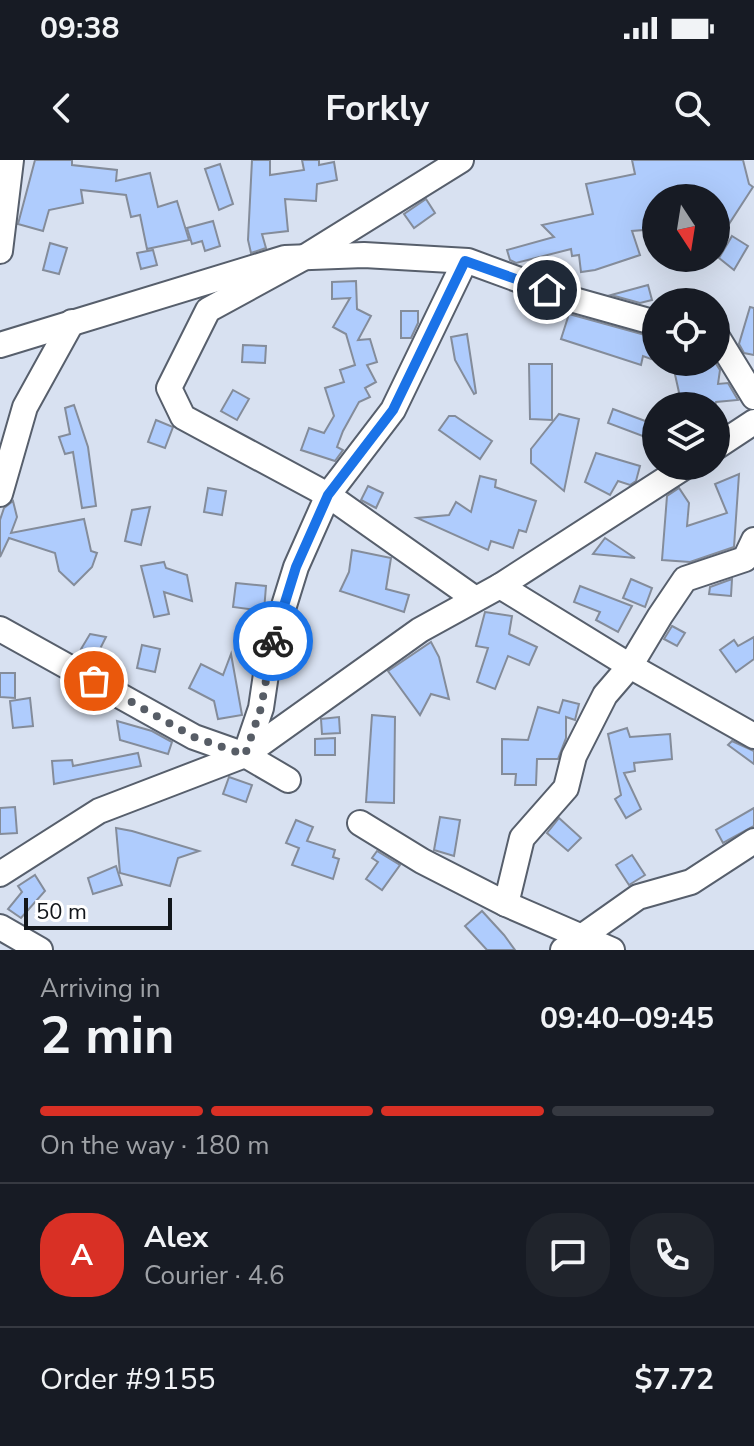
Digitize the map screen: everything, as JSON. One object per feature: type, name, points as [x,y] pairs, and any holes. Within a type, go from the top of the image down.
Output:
[{"type":"street","points":[[0,251],[11,160]]},
{"type":"street","points":[[461,160],[305,257],[208,310],[169,388],[183,417],[328,495],[474,598]]},
{"type":"street","points":[[0,345],[285,258],[305,257],[364,255],[465,261],[574,300],[642,319]]},
{"type":"street","points":[[245,755],[261,708],[269,654],[296,567],[328,495],[393,410],[465,261]]},
{"type":"street","points":[[0,494],[25,407],[72,322]]},
{"type":"street","points":[[730,358],[754,397]]},
{"type":"street","points":[[0,427],[25,407]]},
{"type":"street","points":[[730,438],[754,422]]},
{"type":"street","points":[[0,874],[99,811],[245,755],[420,630],[500,586],[664,480]]},
{"type":"street","points":[[506,904],[522,838],[566,788],[574,756],[605,695],[630,666],[685,579],[745,559],[754,540]]},
{"type":"street","points":[[500,586],[630,666],[754,736]]},
{"type":"street","points":[[0,629],[194,737],[245,755],[288,780]]},
{"type":"street","points":[[360,823],[572,944],[612,950]]},
{"type":"street","points":[[572,944],[638,897],[691,882],[754,841]]},
{"type":"street","points":[[0,927],[40,950]]},
{"type":"building","points":[[35,160],[72,160],[72,165],[117,170],[116,181],[150,173],[158,207],[177,201],[189,240],[147,249],[140,215],[131,217],[126,195],[81,190],[83,203],[49,210],[43,231],[18,224]]},
{"type":"building","points":[[252,160],[270,160],[270,175],[304,170],[302,160],[319,160],[319,165],[334,162],[337,180],[317,184],[316,201],[285,199],[288,231],[262,234],[266,248],[251,253],[248,240]]},
{"type":"building","points":[[632,160],[743,160],[749,184],[753,187],[730,222],[730,184],[642,184],[642,230],[632,231],[640,255],[581,272],[579,255],[572,256],[571,249],[516,263],[510,260],[507,250],[554,237],[542,225],[593,214],[586,184],[635,174]]},
{"type":"building","points":[[220,164],[233,204],[219,210],[205,169]]},
{"type":"building","points":[[426,199],[435,213],[414,228],[404,214]]},
{"type":"building","points":[[213,221],[220,246],[205,251],[202,241],[192,244],[187,228]]},
{"type":"building","points":[[732,236],[748,246],[734,270],[730,267]]},
{"type":"building","points":[[50,243],[67,248],[59,274],[43,270]]},
{"type":"building","points":[[153,250],[157,265],[141,269],[137,253]]},
{"type":"building","points":[[356,281],[357,309],[371,316],[358,340],[370,339],[377,362],[367,365],[376,382],[365,388],[370,397],[359,402],[343,431],[337,447],[343,450],[335,461],[301,450],[309,428],[324,433],[334,416],[325,388],[344,382],[340,370],[355,365],[346,334],[333,327],[350,298],[332,299],[332,282]]},
{"type":"building","points":[[648,285],[649,288],[642,288],[640,303],[611,295]]},
{"type":"building","points":[[750,307],[754,308],[754,355],[744,353],[739,344]]},
{"type":"building","points":[[401,311],[418,311],[418,323],[411,338],[401,338]]},
{"type":"building","points":[[569,314],[642,334],[641,365],[561,339]]},
{"type":"building","points":[[467,334],[474,394],[455,360],[451,337]]},
{"type":"building","points":[[243,345],[266,346],[265,363],[242,362]]},
{"type":"building","points":[[529,364],[552,364],[552,420],[530,419]]},
{"type":"building","points":[[675,376],[719,376],[718,384],[728,383],[738,400],[730,401],[730,392],[679,392]]},
{"type":"building","points":[[233,390],[249,399],[237,420],[221,411]]},
{"type":"building","points":[[74,405],[88,447],[96,506],[82,508],[73,452],[65,454],[59,437],[70,434],[65,408]]},
{"type":"building","points":[[613,409],[642,420],[642,436],[608,423]]},
{"type":"building","points":[[559,414],[579,419],[564,491],[531,463],[531,449]]},
{"type":"building","points":[[449,416],[455,416],[492,441],[480,459],[439,430]]},
{"type":"building","points":[[156,420],[173,427],[165,448],[148,442]]},
{"type":"building","points":[[596,453],[640,466],[636,481],[630,485],[618,481],[610,495],[585,482]]},
{"type":"building","points":[[739,474],[734,547],[690,562],[662,560],[667,496],[679,488],[689,503],[687,526],[727,513],[715,484]]},
{"type":"building","points":[[480,476],[496,480],[495,487],[536,501],[526,532],[519,530],[513,548],[491,541],[488,550],[417,518],[449,515],[456,502],[471,512]]},
{"type":"building","points":[[368,486],[383,493],[376,508],[361,500]]},
{"type":"building","points":[[208,488],[226,491],[222,515],[204,512]]},
{"type":"building","points":[[13,501],[17,517],[11,533],[84,519],[91,551],[97,553],[92,567],[74,585],[59,571],[55,553],[9,538],[0,557],[0,520],[4,508]]},
{"type":"building","points":[[150,507],[141,545],[125,541],[132,510]]},
{"type":"building","points":[[605,538],[635,558],[593,554]]},
{"type":"building","points":[[352,550],[391,558],[386,589],[409,595],[404,612],[340,591],[349,572]]},
{"type":"building","points":[[164,562],[166,568],[187,575],[192,601],[164,592],[169,614],[154,617],[141,566]]},
{"type":"building","points":[[631,579],[652,588],[645,607],[623,598]]},
{"type":"building","points":[[732,579],[731,596],[709,594],[710,587]]},
{"type":"building","points":[[236,583],[266,586],[264,611],[233,607]]},
{"type":"building","points":[[580,586],[632,606],[618,632],[596,620],[600,612],[574,602]]},
{"type":"building","points":[[485,612],[512,616],[509,634],[537,647],[529,665],[508,656],[495,689],[477,682],[488,648],[476,646]]},
{"type":"building","points":[[672,626],[685,633],[677,646],[664,639]]},
{"type":"building","points":[[90,634],[106,637],[96,657],[81,649]]},
{"type":"building","points":[[754,637],[754,659],[736,672],[720,650],[734,640],[738,646]]},
{"type":"building","points":[[431,642],[439,657],[449,699],[431,694],[420,715],[388,671]]},
{"type":"building","points":[[142,645],[160,649],[155,672],[137,668]]},
{"type":"building","points":[[231,654],[242,715],[218,719],[214,701],[189,688],[201,664],[223,675]]},
{"type":"building","points":[[0,673],[15,673],[15,698],[0,697]]},
{"type":"building","points":[[30,698],[33,726],[13,728],[10,701]]},
{"type":"building","points":[[563,700],[579,704],[575,720],[566,717],[566,738],[558,759],[537,759],[536,785],[515,785],[516,774],[502,774],[502,739],[528,740],[538,707],[559,713]]},
{"type":"building","points":[[372,715],[395,717],[394,803],[366,802]]},
{"type":"building","points":[[339,717],[340,733],[322,734],[321,719]]},
{"type":"building","points":[[117,721],[152,731],[172,742],[168,754],[120,740]]},
{"type":"building","points":[[627,728],[630,737],[670,734],[672,759],[634,763],[635,771],[624,773],[641,809],[626,818],[615,799],[621,795],[608,734]]},
{"type":"building","points":[[335,738],[335,755],[315,755],[315,739]]},
{"type":"building","points":[[732,741],[754,751],[754,764],[728,745]]},
{"type":"building","points":[[138,753],[141,766],[54,784],[52,761],[72,760],[73,766]]},
{"type":"building","points":[[229,777],[252,785],[246,802],[223,794]]},
{"type":"building","points":[[15,807],[17,833],[0,834],[0,808]]},
{"type":"building","points":[[754,808],[754,826],[723,843],[716,830]]},
{"type":"building","points":[[440,817],[460,820],[454,856],[434,850]]},
{"type":"building","points":[[559,818],[581,838],[568,851],[547,833]]},
{"type":"building","points":[[296,820],[313,827],[307,841],[335,850],[333,857],[339,859],[333,879],[292,865],[299,848],[286,843]]},
{"type":"building","points":[[116,828],[199,851],[178,858],[170,886],[120,873]]},
{"type":"building","points":[[377,851],[400,865],[382,890],[366,879],[378,862],[372,858]]},
{"type":"building","points":[[632,855],[645,875],[629,885],[616,865]]},
{"type":"building","points":[[116,866],[122,885],[93,894],[88,878]]},
{"type":"building","points":[[35,875],[45,891],[21,918],[8,909],[22,892],[18,886]]},
{"type":"building","points":[[482,911],[515,950],[487,950],[465,926]]},
{"type":"way so far","points":[[94,681],[194,737],[245,755],[261,708],[273,641]]},
{"type":"route","points":[[273,641],[296,567],[328,495],[393,410],[465,261],[547,290]]}]
